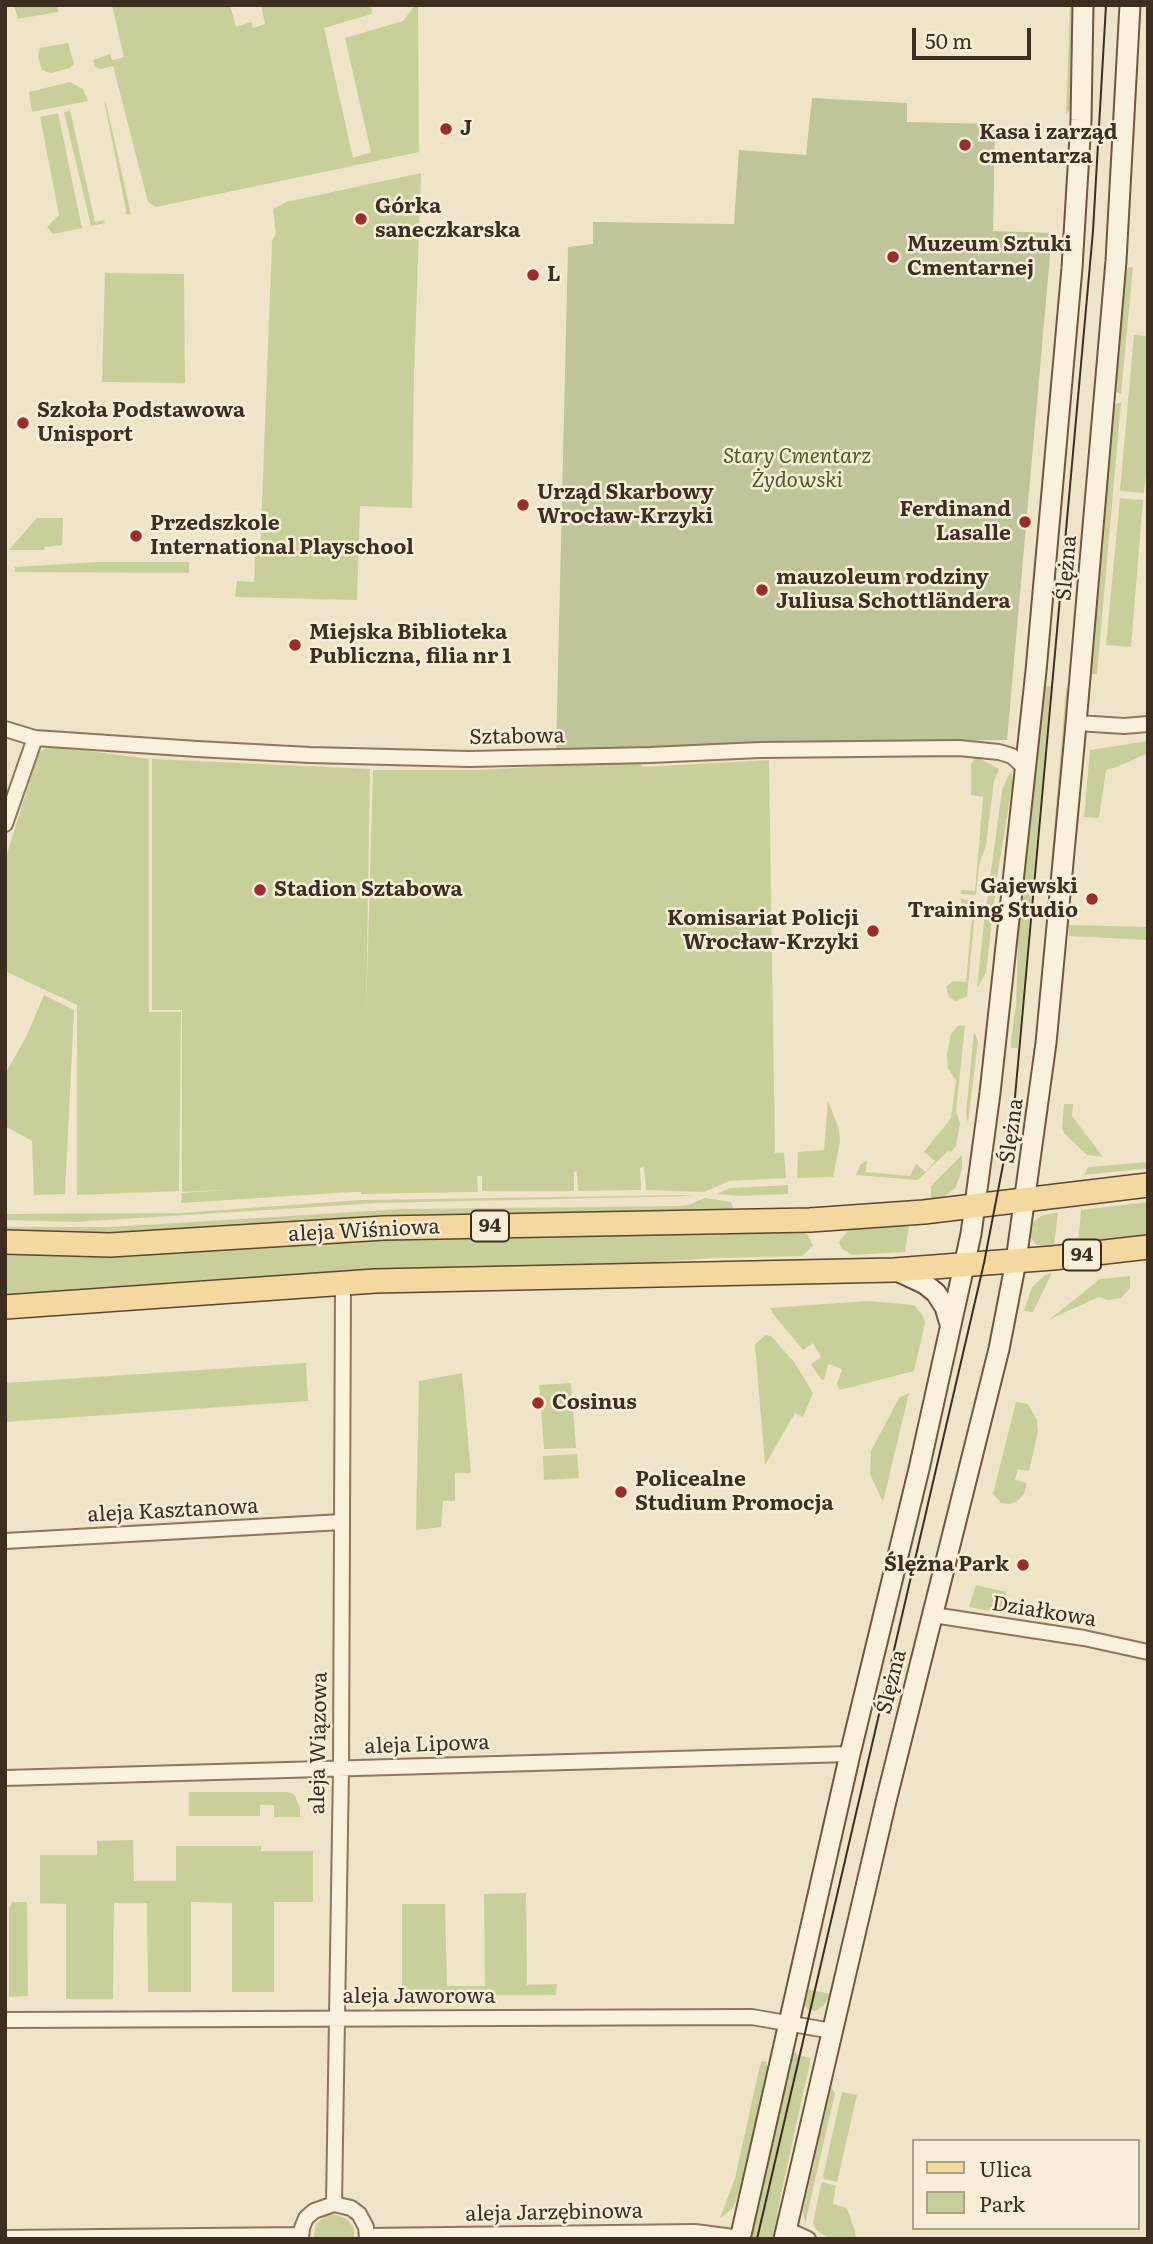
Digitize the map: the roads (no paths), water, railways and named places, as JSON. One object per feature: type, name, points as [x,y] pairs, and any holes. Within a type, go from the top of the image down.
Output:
[{"type":"main road","name":"Ślężna","points":[[740,2238],[850,1754],[919,1469],[965,1265],[975,1206],[1026,769],[1072,268],[1081,120],[1083,5]]},
{"type":"main road","name":"Ślężna","points":[[785,2234],[886,1801],[999,1349],[1016,1261],[1049,1022],[1077,723],[1116,261],[1130,5]]},
{"type":"main road","name":"94","points":[[975,1206],[1148,1185]]},
{"type":"main road","name":"aleja Wiśniowa","points":[[5,1242],[110,1245],[384,1228],[765,1223],[975,1206]]},
{"type":"main road","name":"94","points":[[5,1307],[343,1283],[894,1270],[1148,1247]]},
{"type":"main road","points":[[894,1270],[928,1286],[936,1293],[945,1307],[950,1326]]},
{"type":"street","points":[[1077,723],[1124,726],[1148,724]]},
{"type":"street","name":"Sztabowa","points":[[5,729],[35,738],[310,755],[476,760],[760,750],[959,748],[1012,756],[1026,769]]},
{"type":"street","points":[[5,824],[35,738]]},
{"type":"street","name":"aleja Wiązowa","points":[[334,2204],[341,1768],[343,1283]]},
{"type":"street","name":"aleja Kasztanowa","points":[[5,1541],[342,1522]]},
{"type":"street","name":"Działkowa","points":[[933,1615],[1084,1638],[1148,1652]]},
{"type":"street","name":"aleja Lipowa","points":[[5,1778],[850,1754]]},
{"type":"street","name":"aleja Jaworowa","points":[[5,2020],[752,2017],[832,2031]]},
{"type":"street","points":[[5,2238],[301,2237],[306,2218],[314,2211],[334,2204],[351,2208],[359,2214],[367,2237]]},
{"type":"street","name":"aleja Jarzębinowa","points":[[367,2237],[695,2232],[740,2238]]},
{"type":"street","points":[[785,2234],[808,2239]]},
{"type":"tram line","points":[[757,2239],[984,1263],[1014,1108],[1093,231],[1106,5]]},
{"type":"place","name":"J","points":[[446,129]]},
{"type":"place","name":"Kasa i zarząd cmentarza","points":[[965,145]]},
{"type":"place","name":"Górka saneczkarska","points":[[361,219]]},
{"type":"place","name":"Muzeum Sztuki Cmentarnej","points":[[893,257]]},
{"type":"place","name":"L","points":[[533,275]]},
{"type":"place","name":"Szkoła Podstawowa Unisport","points":[[23,423]]},
{"type":"place","name":"Urząd Skarbowy Wrocław-Krzyki","points":[[523,505]]},
{"type":"place","name":"Ferdinand Lasalle","points":[[1025,522]]},
{"type":"place","name":"Przedszkole International Playschool","points":[[136,536]]},
{"type":"place","name":"mauzoleum rodziny Juliusa Schottländera","points":[[762,590]]},
{"type":"place","name":"Miejska Biblioteka Publiczna, filia nr 1","points":[[295,645]]},
{"type":"place","name":"Stadion Sztabowa","points":[[260,890]]},
{"type":"place","name":"Gajewski Training Studio","points":[[1092,899]]},
{"type":"place","name":"Komisariat Policji Wrocław-Krzyki","points":[[873,931]]},
{"type":"place","name":"Cosinus","points":[[538,1403]]},
{"type":"place","name":"Policealne Studium Promocja","points":[[621,1492]]},
{"type":"place","name":"Ślężna Park","points":[[1023,1565]]},
{"type":"park label","name":"Stary Cmentarz Żydowski","points":[[797,469]]}]
